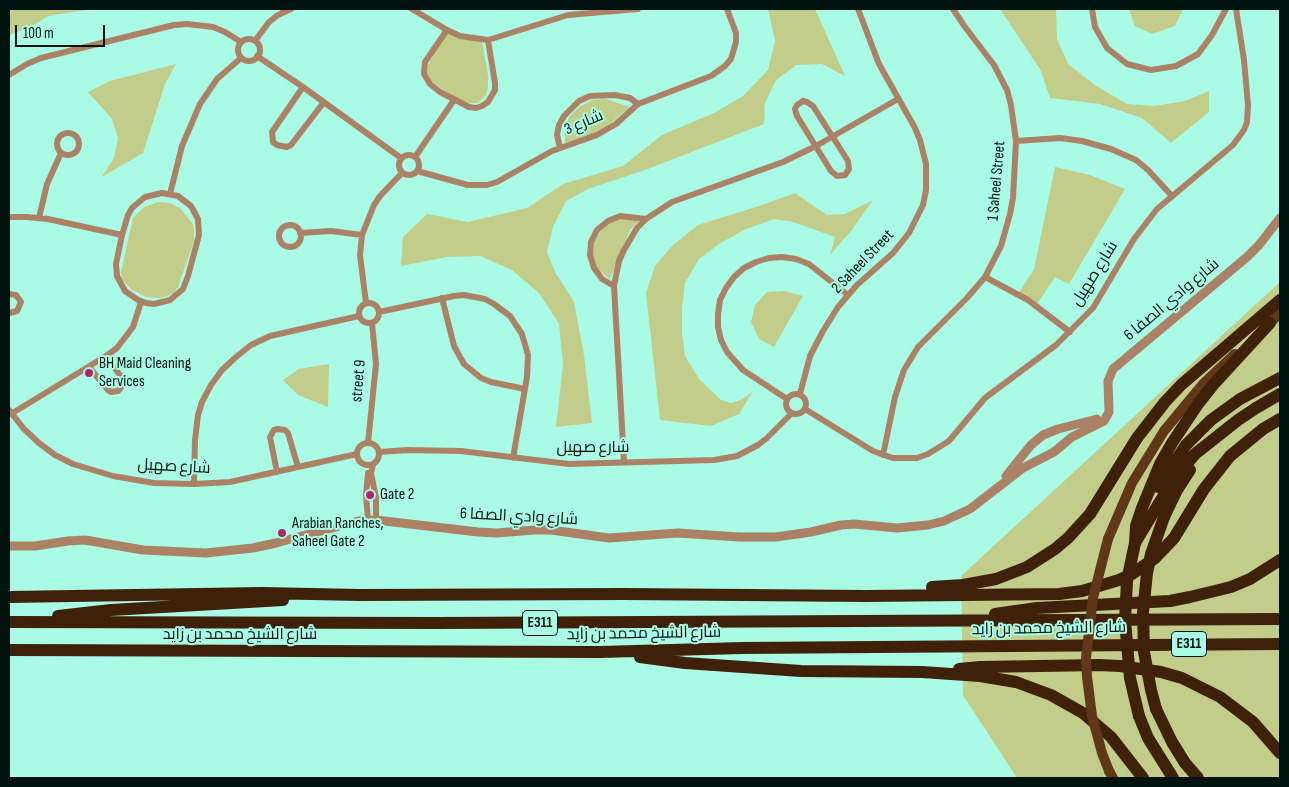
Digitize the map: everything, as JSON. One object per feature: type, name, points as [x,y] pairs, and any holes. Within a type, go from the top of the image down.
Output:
[{"type":"highway","points":[[866,596],[896,590],[963,585],[996,579],[1027,567],[1055,549],[1090,514],[1137,438],[1165,402],[1181,385],[1280,300]]},
{"type":"highway","points":[[1198,778],[1185,763],[1172,742],[1156,709],[1147,671],[1142,632],[1145,583],[1151,554],[1151,512],[1160,464],[1193,410],[1212,385],[1270,323]]},
{"type":"highway","points":[[1172,778],[1148,738],[1139,716],[1130,678],[1125,630],[1128,581],[1135,543],[1144,530],[1165,474],[1186,445],[1198,432],[1240,398],[1280,378]]},
{"type":"highway","points":[[1151,512],[1184,478],[1221,434],[1256,408],[1280,394]]},
{"type":"highway","points":[[9,597],[262,593],[360,595],[633,594],[866,596],[1059,594],[1094,589],[1119,580],[1144,566],[1165,548],[1221,467],[1246,442],[1280,419]]},
{"type":"highway","points":[[956,620],[1037,608],[1170,601],[1190,598],[1231,587],[1280,560]]},
{"type":"highway","points":[[9,622],[111,610],[360,595]]},
{"type":"highway","name":"شارع الشيخ محمد بن زايد","points":[[9,622],[438,623],[1280,619]]},
{"type":"highway","name":"شارع الشيخ محمد بن زايد","points":[[9,650],[600,652],[742,648],[1280,644]]},
{"type":"highway","points":[[600,652],[685,663],[771,670],[922,672],[998,678],[1016,682],[1051,694],[1083,713],[1097,724],[1123,751],[1142,778]]},
{"type":"highway","points":[[922,672],[980,667],[1090,665],[1120,666],[1162,672],[1182,678],[1220,697],[1253,722],[1280,754]]},
{"type":"main road","points":[[1111,775],[1099,744],[1092,716],[1086,658],[1092,598],[1108,539],[1132,483],[1164,431],[1203,384],[1280,313]]},
{"type":"street","points":[[255,41],[269,22],[291,9]]},
{"type":"street","points":[[412,9],[460,36],[488,40],[568,15],[638,9]]},
{"type":"street","name":"3 شارع","points":[[417,171],[468,185],[488,185],[560,148],[587,140],[607,130],[638,104],[649,98],[711,76],[726,66],[731,59],[736,42],[734,24],[727,9]]},
{"type":"street","name":"2 Saheel Street","points":[[800,394],[810,356],[823,331],[848,296],[867,275],[900,245],[909,233],[922,205],[927,178],[924,152],[915,128],[879,64],[858,9]]},
{"type":"street","name":"1 Saheel Street","points":[[883,455],[898,384],[910,358],[928,336],[967,298],[985,277],[1002,246],[1013,198],[1016,141],[1011,106],[1002,77],[953,9]]},
{"type":"street","points":[[1092,9],[1095,26],[1107,48],[1127,64],[1151,70],[1164,70],[1176,66],[1198,54],[1212,35],[1226,9]]},
{"type":"street","name":"شارع صهيل","points":[[806,409],[859,443],[883,455],[899,458],[916,458],[939,448],[958,431],[985,398],[1012,376],[1042,357],[1070,332],[1093,308],[1145,223],[1172,195],[1233,145],[1244,130],[1247,122],[1248,104],[1236,9]]},
{"type":"street","points":[[9,76],[27,64],[41,58],[174,25],[187,24],[213,28],[225,32],[241,42]]},
{"type":"street","points":[[447,30],[425,62],[424,74],[430,84],[468,107],[476,108],[488,102],[492,96],[495,84],[488,40]]},
{"type":"street","points":[[249,39],[255,41],[259,50],[257,56],[248,60],[241,58],[238,52],[241,42],[249,39]]},
{"type":"street","points":[[257,56],[401,158]]},
{"type":"street","points":[[170,194],[182,146],[200,104],[217,79],[241,58]]},
{"type":"street","points":[[303,87],[272,132],[273,142],[277,145],[287,147],[291,145],[324,102]]},
{"type":"street","points":[[560,148],[557,135],[559,125],[564,116],[579,101],[590,96],[615,94],[630,98],[638,104]]},
{"type":"street","points":[[624,462],[614,286],[619,261],[634,233],[646,218],[678,200],[765,169],[816,146],[898,99]]},
{"type":"street","points":[[415,157],[454,100]]},
{"type":"street","points":[[800,103],[811,103],[832,136],[850,165],[845,175],[834,174],[796,116],[795,109],[800,103]]},
{"type":"street","points":[[1016,141],[1060,138],[1082,141],[1111,149],[1136,160],[1172,195]]},
{"type":"street","points":[[38,218],[47,184],[61,153]]},
{"type":"street","points":[[409,154],[415,157],[419,162],[417,171],[409,175],[402,173],[398,164],[401,158],[409,154]]},
{"type":"street","points":[[366,303],[360,255],[362,235],[374,204],[402,173]]},
{"type":"street","points":[[153,194],[170,194],[178,196],[191,206],[198,219],[198,235],[188,276],[183,289],[170,300],[154,304],[141,302],[125,291],[118,276],[116,264],[122,235],[128,215],[138,202],[153,194]]},
{"type":"street","points":[[614,286],[602,279],[594,268],[590,255],[594,236],[597,230],[608,220],[620,216],[646,218]]},
{"type":"street","points":[[9,218],[38,218],[122,235]]},
{"type":"street","name":"شارع وادي الصفا 6","points":[[9,546],[35,546],[85,540],[157,551],[214,552],[253,548],[321,530],[372,520],[497,533],[534,530],[568,532],[610,538],[678,533],[738,537],[776,537],[841,525],[854,524],[897,528],[928,525],[944,521],[963,513],[1023,468],[1054,452],[1072,437],[1101,423],[1108,414],[1108,381],[1113,369],[1247,257],[1260,245],[1280,218]]},
{"type":"street","points":[[300,233],[331,231],[362,235]]},
{"type":"street","points":[[787,399],[743,370],[727,352],[721,340],[718,327],[720,300],[726,288],[744,268],[769,258],[782,257],[796,258],[808,264],[848,296]]},
{"type":"street","points":[[985,277],[1028,300],[1070,332]]},
{"type":"street","points":[[9,294],[16,295],[21,302],[17,311],[9,313]]},
{"type":"street","points":[[379,312],[442,298],[475,296],[494,304],[510,316],[522,334],[528,356],[528,377],[513,458]]},
{"type":"street","points":[[442,298],[454,346],[464,364],[481,378],[525,389]]},
{"type":"street","points":[[10,412],[106,356],[126,338],[133,327],[141,302]]},
{"type":"street","points":[[366,303],[376,306],[379,312],[378,319],[372,323],[362,321],[359,316],[360,306],[366,303]]},
{"type":"street","points":[[194,484],[195,428],[198,415],[211,385],[222,370],[251,345],[270,336],[359,316]]},
{"type":"street","name":"street 9","points":[[368,442],[376,364],[372,323]]},
{"type":"street","points":[[89,366],[108,390],[111,392],[118,391],[123,385],[122,378],[106,356]]},
{"type":"street","points":[[793,394],[800,394],[806,402],[806,409],[798,414],[792,413],[786,405],[787,399],[793,394]]},
{"type":"street","name":"شارع صهيل","points":[[10,412],[24,430],[55,455],[92,471],[133,480],[194,484],[230,482],[357,454]]},
{"type":"street","name":"شارع صهيل","points":[[380,452],[434,450],[569,464],[714,460],[737,456],[748,451],[762,442],[792,413]]},
{"type":"street","name":"شارع وادي الصفا 6","points":[[992,492],[1031,445],[1043,435],[1058,428],[1090,422],[1108,414]]},
{"type":"street","points":[[1066,428],[1072,437]]},
{"type":"street","points":[[277,472],[270,437],[274,430],[278,429],[288,432],[298,467]]},
{"type":"street","points":[[372,520],[367,509],[370,481],[373,464],[378,459],[380,452],[374,444],[368,442],[361,445],[357,454],[359,461],[365,465],[370,481],[375,492],[376,510],[372,520]]},
{"type":"street","points":[[1031,445],[1034,453],[1041,459]]},
{"type":"street","points":[[365,465],[373,464]]},
{"type":"street","points":[[367,509],[376,510]]},
{"type":"green space","points":[[9,9],[92,9],[48,16],[31,27],[9,35]]},
{"type":"green space","points":[[768,9],[815,9],[845,76],[822,64],[796,65],[776,80],[765,103],[764,124],[645,170],[588,189],[566,201],[553,227],[547,252],[555,272],[574,302],[584,355],[592,423],[556,427],[563,364],[559,324],[539,293],[512,270],[480,256],[447,257],[401,266],[403,237],[427,214],[468,222],[527,208],[563,184],[623,166],[662,135],[714,113],[743,96],[768,70],[775,41]]},
{"type":"green space","points":[[1000,9],[1056,9],[1057,39],[1068,64],[1095,85],[1127,104],[1154,106],[1185,101],[1209,91],[1209,112],[1171,143],[1142,118],[1100,104],[1050,98],[1041,71]]},
{"type":"green space","points":[[1129,9],[1183,9],[1175,26],[1152,34],[1135,26]]},
{"type":"green space","points":[[445,31],[482,41],[488,75],[488,88],[486,95],[478,103],[465,103],[430,80],[427,73],[428,66]]},
{"type":"green space","points":[[176,64],[165,84],[143,153],[102,177],[114,158],[118,138],[112,119],[88,92],[110,81]]},
{"type":"green space","points":[[606,99],[630,107],[603,130],[585,138],[565,143],[565,129],[569,117],[579,107],[592,100]]},
{"type":"green space","points":[[1055,167],[1090,175],[1125,189],[1069,284],[1055,277],[1037,304],[1019,293],[1034,269]]},
{"type":"green space","points":[[795,193],[827,215],[845,214],[873,200],[851,231],[830,255],[835,237],[793,222],[774,219],[744,230],[719,244],[699,259],[685,283],[682,333],[685,356],[699,379],[721,400],[731,403],[741,400],[753,391],[739,414],[711,426],[660,420],[646,293],[655,266],[673,245],[698,225]]},
{"type":"green space","points":[[158,202],[170,203],[180,208],[193,224],[194,231],[194,241],[178,287],[174,293],[161,298],[146,297],[131,289],[122,279],[121,272],[133,218],[144,207]]},
{"type":"green space","points":[[629,218],[639,221],[630,230],[610,279],[598,270],[593,256],[594,241],[602,230],[614,220]]},
{"type":"green space","points":[[1280,282],[1280,778],[1017,778],[963,695],[961,576]]},
{"type":"green space","points":[[784,291],[803,296],[774,347],[759,339],[751,322],[755,305],[767,292]]},
{"type":"green space","points":[[329,364],[328,407],[298,395],[283,380],[299,369]]},
{"type":"place","name":"BH Maid Cleaning Services","points":[[89,373]]},
{"type":"place","name":"Gate 2","points":[[370,495]]},
{"type":"place","name":"Arabian Ranches, Saheel Gate 2","points":[[282,533]]}]
